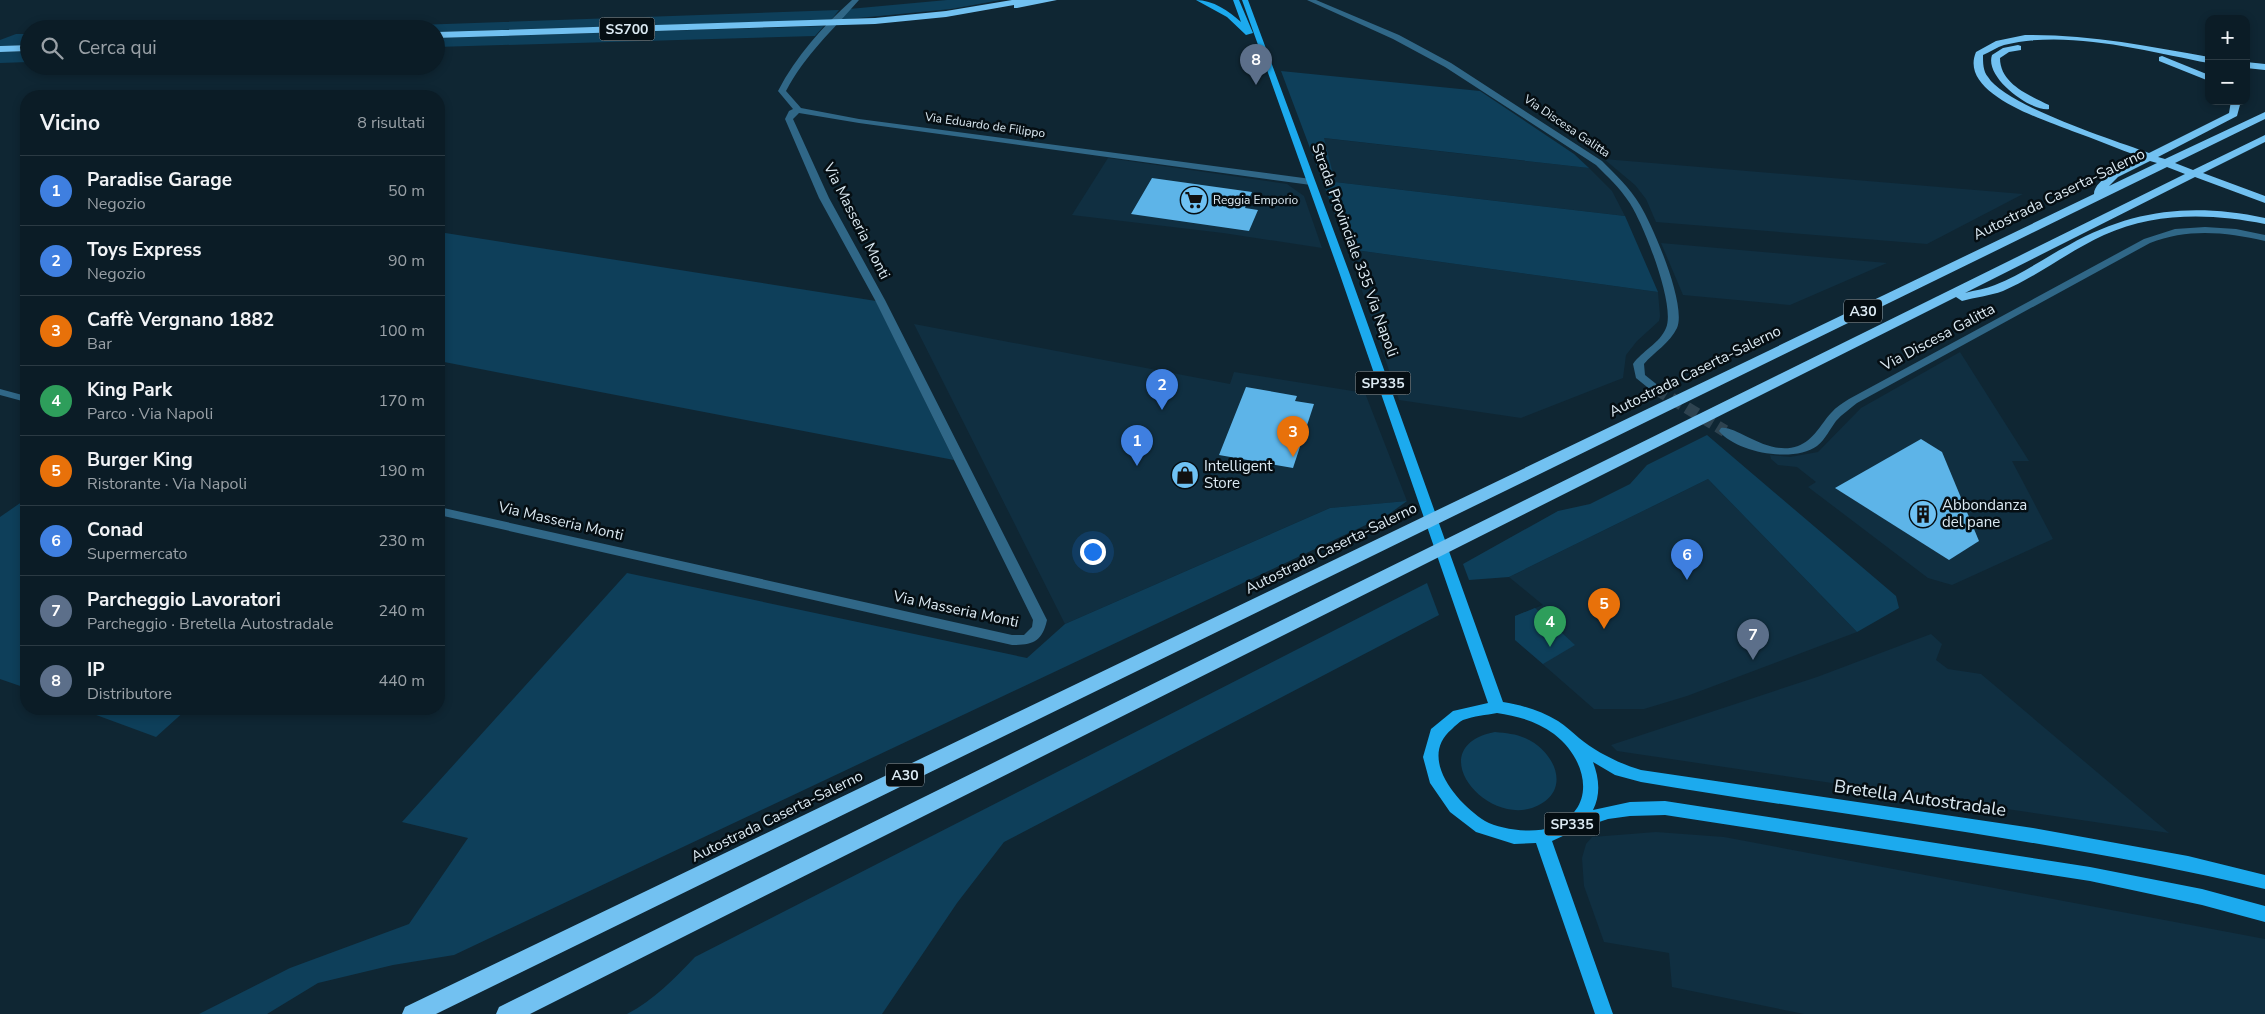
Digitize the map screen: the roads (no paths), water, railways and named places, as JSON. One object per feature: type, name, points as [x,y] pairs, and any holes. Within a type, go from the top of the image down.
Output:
[{"type":"highway","points":[[970,11],[1010,0]]},
{"type":"highway","name":"SS700","points":[[445,35],[846,22],[946,14],[1026,0]]},
{"type":"highway","points":[[946,14],[965,14],[1053,0]]},
{"type":"highway","points":[[2205,59],[2118,44],[2057,38],[2006,41],[1987,48],[1979,54],[1978,67],[1981,75],[1992,88],[2046,117],[2265,200]]},
{"type":"highway","points":[[2205,76],[2155,57],[2074,44],[2025,46],[2006,50],[1995,57],[1994,66],[1998,76],[2012,88],[2062,115],[2265,190]]},
{"type":"highway","points":[[0,49],[20,48]]},
{"type":"highway","points":[[2250,65],[2265,67]]},
{"type":"highway","points":[[2090,200],[2114,175],[2234,114],[2235,105]]},
{"type":"highway","name":"Autostrada Caserta-Salerno","points":[[413,1014],[2265,115]]},
{"type":"highway","name":"A30","points":[[507,1014],[1406,568],[2265,138]]},
{"type":"highway","points":[[1936,303],[1997,288],[2112,228],[2139,219],[2166,213],[2187,212],[2230,215],[2265,221]]},
{"type":"main road","points":[[1199,0],[1220,9],[1232,18],[1251,38],[1266,60]]},
{"type":"main road","points":[[1199,0],[1221,0]]},
{"type":"main road","points":[[1236,0],[1251,38]]},
{"type":"main road","points":[[1246,0],[1266,60]]},
{"type":"main road","name":"Strada Provinciale 335 Via Napoli","points":[[1266,60],[1497,707]]},
{"type":"main road","name":"SP335","points":[[1497,707],[1531,714],[1554,726],[1574,743],[1587,764],[1592,785],[1590,799],[1585,812],[1575,823],[1560,832],[1542,837],[1522,838],[1482,827],[1464,816],[1450,803],[1439,789],[1432,773],[1430,757],[1432,743],[1439,730],[1449,720],[1463,712],[1479,708],[1497,707]]},
{"type":"main road","name":"Bretella Autostradale","points":[[1574,743],[1620,770],[1641,776],[2042,836],[2226,872],[2265,882]]},
{"type":"main road","points":[[1575,823],[1617,809],[1665,808],[2090,874],[2202,897],[2265,914]]},
{"type":"main road","name":"SP335","points":[[1542,837],[1604,1014]]},
{"type":"street","points":[[798,110],[782,91],[788,78],[841,13],[856,0]]},
{"type":"street","name":"Via Discesa Galitta","points":[[1310,0],[1396,36],[1448,65],[1600,163],[1620,184],[1635,204],[1663,270],[1673,302],[1675,318],[1669,333],[1638,364],[1640,376],[1656,389]]},
{"type":"street","name":"Via Eduardo de Filippo","points":[[798,110],[859,121],[1311,182]]},
{"type":"street","name":"Via Masseria Monti","points":[[445,512],[1002,638],[1028,640],[1038,629],[1040,620],[880,300],[824,198],[789,119],[798,110]]},
{"type":"street","name":"Via Discesa Galitta","points":[[1724,431],[1753,446],[1790,452],[1803,449],[1814,442],[1836,414],[1882,384],[2146,241],[2173,231],[2216,230],[2265,238]]},
{"type":"street","points":[[0,392],[20,397]]},
{"type":"tunnel","points":[[1656,389],[1725,431]]},
{"type":"place","name":"IP","points":[[1256,85]]},
{"type":"place","name":"Reggia Emporio","points":[[1194,200]]},
{"type":"place","name":"Toys Express","points":[[1162,410]]},
{"type":"place","name":"Caffè Vergnano 1882","points":[[1293,457]]},
{"type":"place","name":"Paradise Garage","points":[[1137,466]]},
{"type":"place","name":"Intelligent Store","points":[[1185,475]]},
{"type":"place","name":"Abbondanza del pane","points":[[1923,514]]},
{"type":"place","name":"Conad","points":[[1687,580]]},
{"type":"place","name":"Burger King","points":[[1604,629]]},
{"type":"place","name":"King Park","points":[[1550,647]]},
{"type":"place","name":"Parcheggio Lavoratori","points":[[1753,660]]}]
